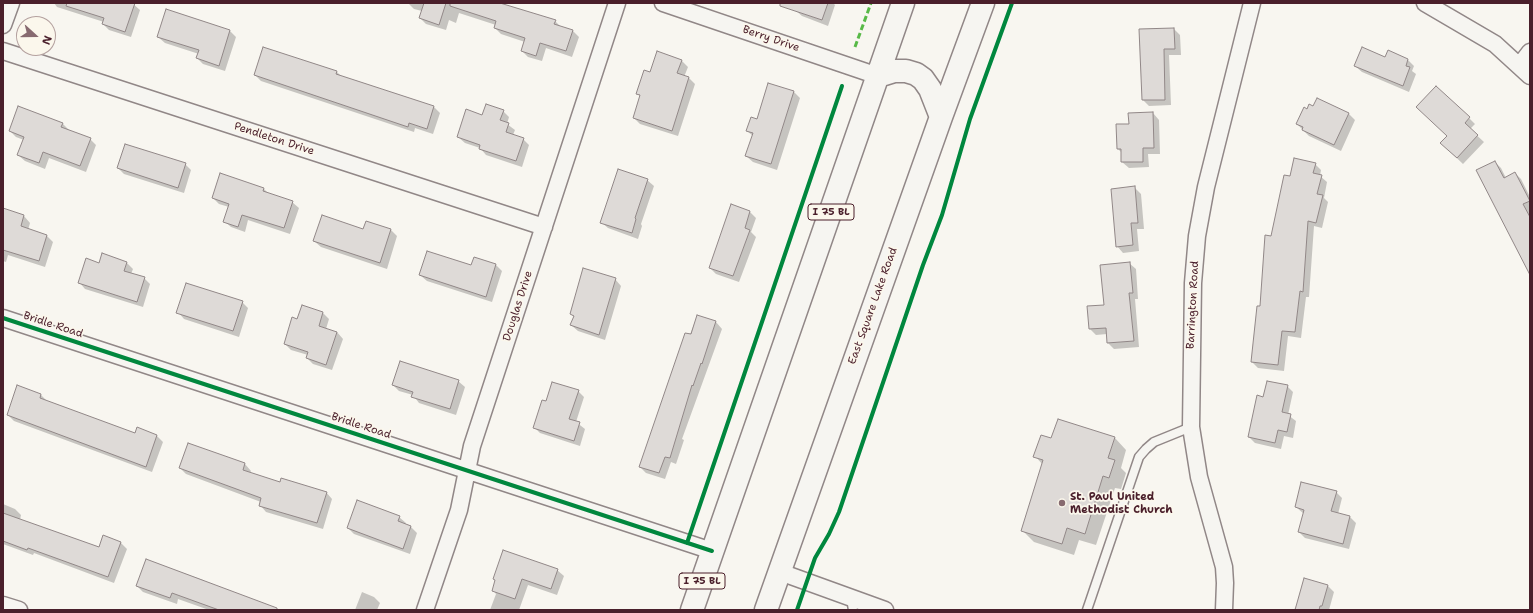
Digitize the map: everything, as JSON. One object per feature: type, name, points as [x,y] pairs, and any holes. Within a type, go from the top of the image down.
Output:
[{"type":"highway","name":"I 75 BL","points":[[692,610],[903,3]]},
{"type":"highway","name":"East Square Lake Road","points":[[766,610],[983,3]]},
{"type":"highway","points":[[878,76],[894,71],[906,71],[916,74],[923,79],[930,89],[941,117]]},
{"type":"street","points":[[3,24],[11,3]]},
{"type":"street","name":"Douglas Drive","points":[[425,610],[459,510],[472,446],[617,3]]},
{"type":"street","name":"Berry Drive","points":[[663,3],[878,76]]},
{"type":"street","name":"Barrington Road","points":[[1224,610],[1224,567],[1199,477],[1191,427],[1192,283],[1197,236],[1208,180],[1252,3]]},
{"type":"street","points":[[1425,3],[1486,37],[1504,50],[1525,70],[1530,52]]},
{"type":"street","name":"Pendleton Drive","points":[[3,51],[544,227]]},
{"type":"street","name":"Bridle Road","points":[[3,318],[712,551]]},
{"type":"street","points":[[780,572],[852,604],[885,610]]},
{"type":"street","points":[[3,605],[19,610]]},
{"type":"lane","points":[[1087,610],[1139,457],[1154,442],[1191,427]]},
{"type":"building","points":[[67,3],[135,3],[125,32],[102,24],[104,18],[66,6]]},
{"type":"building","points":[[424,3],[446,3],[439,25],[419,18]]},
{"type":"building","points":[[450,3],[500,3],[556,20],[554,24],[573,30],[566,51],[540,43],[536,56],[521,51],[525,38],[494,28],[496,21],[450,6]]},
{"type":"building","points":[[780,3],[828,3],[822,20],[780,6]]},
{"type":"building","points":[[166,9],[230,30],[219,66],[196,58],[199,50],[157,37]]},
{"type":"building","points":[[1174,28],[1175,49],[1164,49],[1165,100],[1142,100],[1139,29]]},
{"type":"building","points":[[263,47],[337,71],[336,74],[434,106],[427,129],[409,123],[408,127],[254,75]]},
{"type":"building","points":[[1362,47],[1385,57],[1388,50],[1408,59],[1406,66],[1410,67],[1403,86],[1354,66]]},
{"type":"building","points":[[657,51],[682,60],[677,73],[689,77],[672,131],[633,118],[640,95],[636,94],[644,70],[650,72]]},
{"type":"building","points":[[768,83],[794,91],[771,164],[745,156],[753,133],[746,131],[751,117],[757,119]]},
{"type":"building","points":[[1436,86],[1470,117],[1465,123],[1478,135],[1457,158],[1440,143],[1447,136],[1416,107]]},
{"type":"building","points":[[1317,98],[1349,113],[1334,145],[1302,130],[1303,127],[1296,124],[1304,107],[1307,109],[1309,104],[1313,106]]},
{"type":"building","points":[[486,104],[504,110],[500,120],[509,123],[506,132],[524,138],[516,161],[479,149],[480,145],[457,137],[466,109],[482,115]]},
{"type":"building","points":[[18,106],[63,123],[61,127],[91,138],[80,166],[43,152],[39,163],[17,155],[24,137],[9,131]]},
{"type":"building","points":[[1153,112],[1154,148],[1143,148],[1143,162],[1121,162],[1121,149],[1117,149],[1116,124],[1129,124],[1128,113]]},
{"type":"building","points":[[125,144],[186,163],[178,188],[117,168]]},
{"type":"building","points":[[1294,158],[1316,163],[1313,173],[1322,175],[1317,194],[1323,195],[1316,223],[1308,221],[1303,292],[1300,291],[1295,332],[1282,331],[1278,365],[1251,362],[1257,306],[1260,306],[1265,235],[1271,236],[1284,175],[1290,176]]},
{"type":"building","points":[[1495,161],[1504,178],[1515,172],[1530,201],[1523,204],[1530,217],[1530,275],[1476,170]]},
{"type":"building","points":[[618,169],[648,179],[635,218],[632,233],[600,223]]},
{"type":"building","points":[[220,173],[264,188],[263,191],[293,201],[284,228],[242,215],[238,227],[223,222],[229,204],[212,198]]},
{"type":"building","points":[[1135,186],[1138,223],[1131,223],[1133,245],[1116,247],[1111,189]]},
{"type":"building","points":[[731,204],[750,211],[745,228],[750,230],[733,276],[709,268]]},
{"type":"building","points":[[3,208],[24,215],[21,226],[47,235],[39,261],[3,250]]},
{"type":"building","points":[[322,215],[363,229],[366,221],[391,229],[380,263],[313,241]]},
{"type":"building","points":[[427,251],[471,265],[474,257],[496,264],[486,297],[419,275]]},
{"type":"building","points":[[102,253],[127,262],[124,271],[145,277],[137,302],[78,283],[86,258],[99,263]]},
{"type":"building","points":[[1130,262],[1133,293],[1129,293],[1134,341],[1107,343],[1106,328],[1089,329],[1087,306],[1104,305],[1100,265]]},
{"type":"building","points":[[583,268],[616,278],[599,335],[570,325],[574,316],[570,314]]},
{"type":"building","points":[[186,283],[243,301],[233,331],[176,313]]},
{"type":"building","points":[[302,305],[323,312],[319,326],[337,332],[326,365],[306,358],[308,352],[284,344],[292,317],[297,319]]},
{"type":"building","points":[[697,315],[716,321],[702,364],[701,363],[693,386],[692,385],[670,458],[665,457],[659,473],[639,467],[685,333],[691,334]]},
{"type":"building","points":[[400,361],[459,380],[450,409],[411,397],[413,392],[392,385]]},
{"type":"building","points":[[1267,381],[1288,385],[1282,412],[1291,414],[1287,432],[1278,430],[1275,443],[1248,437],[1257,395],[1263,397]]},
{"type":"building","points":[[552,382],[579,390],[569,419],[580,422],[574,441],[533,428],[542,400],[546,401]]},
{"type":"building","points":[[17,385],[41,394],[40,398],[135,433],[137,427],[157,435],[146,467],[7,415]]},
{"type":"building","name":"St. Paul United Methodist Church","points":[[1058,419],[1115,437],[1108,458],[1115,460],[1109,478],[1103,476],[1085,534],[1067,528],[1062,544],[1021,531],[1043,460],[1033,457],[1041,435],[1051,438]]},
{"type":"building","points":[[188,443],[245,463],[243,470],[280,482],[281,478],[327,492],[317,523],[259,506],[261,498],[179,468]]},
{"type":"building","points":[[1301,482],[1337,491],[1331,511],[1350,516],[1343,544],[1298,532],[1304,510],[1295,507]]},
{"type":"building","points":[[357,500],[400,516],[398,521],[411,526],[403,549],[347,528]]},
{"type":"building","points":[[3,513],[99,547],[103,535],[121,542],[108,577],[28,548],[27,550],[3,541]]},
{"type":"building","points":[[503,550],[558,569],[551,589],[522,579],[515,599],[492,591],[495,580],[493,579]]},
{"type":"building","points":[[146,559],[277,608],[277,610],[219,610],[172,593],[170,598],[136,586]]},
{"type":"building","points":[[1304,578],[1328,585],[1322,606],[1320,606],[1319,610],[1295,610]]},
{"type":"marked path","points":[[855,47],[871,3]]},
{"type":"cycle path","points":[[797,610],[815,558],[829,534],[839,512],[923,265],[942,215],[970,119],[1012,3]]},
{"type":"cycle path","points":[[687,543],[842,86]]},
{"type":"cycle path","points":[[3,318],[712,551]]},
{"type":"place","name":"St. Paul United Methodist Church","points":[[1062,503]]}]
